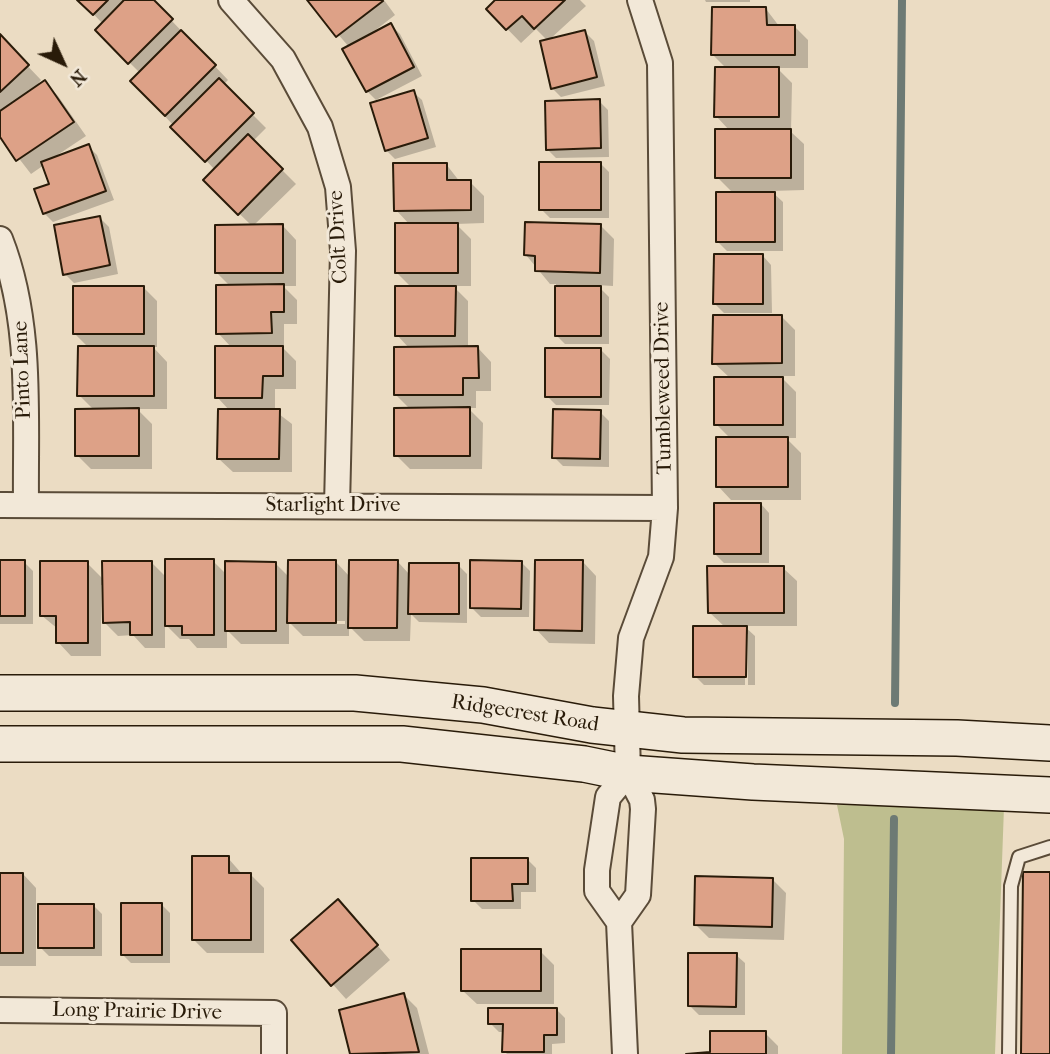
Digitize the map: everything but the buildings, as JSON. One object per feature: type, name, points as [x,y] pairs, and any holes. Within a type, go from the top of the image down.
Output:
[{"type":"main road","name":"Ridgecrest Road","points":[[0,693],[355,693],[483,705],[627,729],[683,735],[1050,743]]},
{"type":"main road","name":"Ridgecrest Road","points":[[0,744],[402,744],[584,764],[628,773],[753,782],[1050,795]]},
{"type":"street","name":"Colt Drive","points":[[231,0],[283,59],[320,127],[338,187],[343,251],[337,506]]},
{"type":"street","name":"Tumbleweed Drive","points":[[619,922],[638,895],[642,825],[642,800],[628,773],[631,639],[661,557],[666,508],[660,63],[640,0]]},
{"type":"street","name":"Pinto Lane","points":[[0,239],[13,273],[24,333],[26,505]]},
{"type":"street","name":"Starlight Drive","points":[[0,505],[666,508]]},
{"type":"street","points":[[625,1054],[619,922],[597,891],[597,870],[608,797],[628,773]]},
{"type":"street","name":"Long Prairie Drive","points":[[0,1010],[274,1013],[274,1054]]},
{"type":"lane","points":[[1009,1054],[1011,886],[1019,857],[1050,847]]},
{"type":"green space","points":[[837,805],[1004,807],[995,1054],[842,1054],[844,839]]},
{"type":"waterway","points":[[895,703],[902,0]]},
{"type":"waterway","points":[[891,1054],[894,819]]}]
